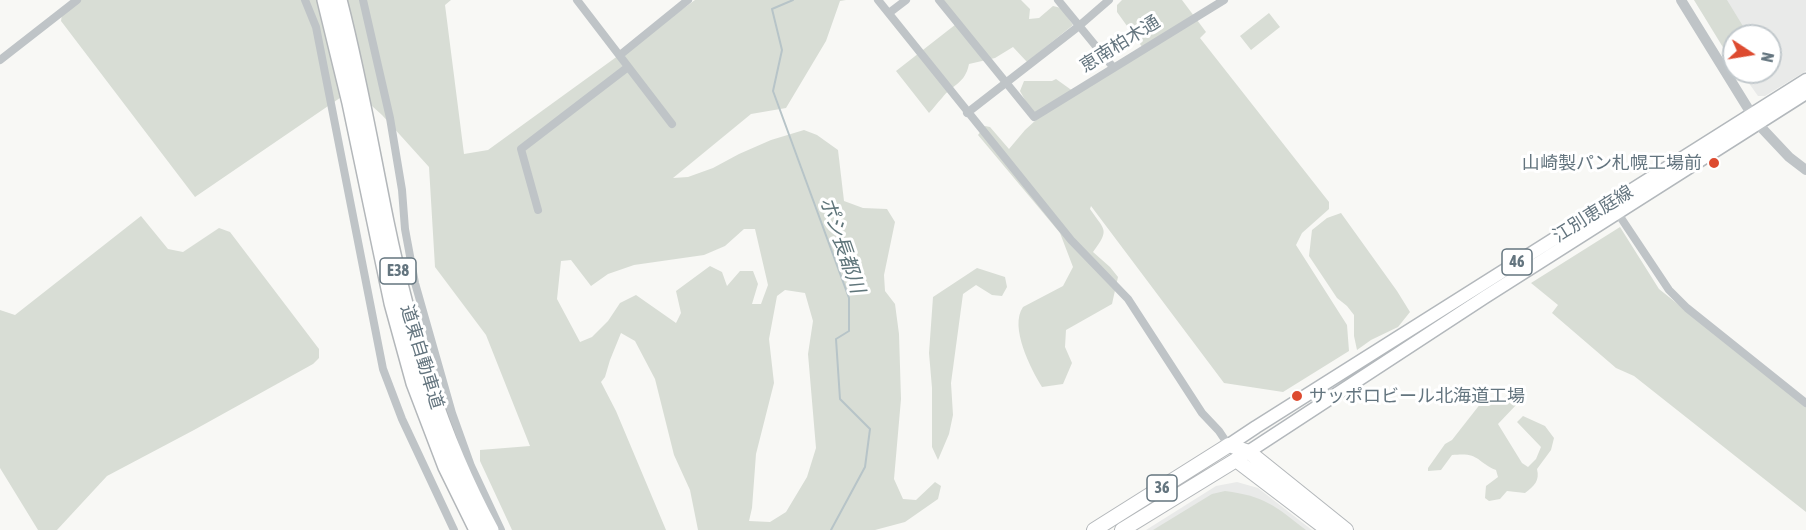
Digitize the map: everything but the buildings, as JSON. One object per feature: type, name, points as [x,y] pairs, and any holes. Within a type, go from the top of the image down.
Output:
[{"type":"highway","name":"道東自動車道","points":[[325,0],[350,104],[392,303],[414,383],[446,467],[477,530]]},
{"type":"highway","name":"道東自動車道","points":[[339,0],[387,225],[424,370],[456,461],[491,530]]},
{"type":"highway","points":[[1229,445],[1249,452],[1346,530]]},
{"type":"highway","name":"36","points":[[1094,530],[1229,445]]},
{"type":"highway","points":[[1236,460],[1328,530]]},
{"type":"highway","name":"36","points":[[1122,530],[1236,460]]},
{"type":"main road","name":"江別恵庭線","points":[[1755,119],[1806,80]]},
{"type":"main road","name":"江別恵庭線","points":[[1229,445],[1755,119],[1806,93]]},
{"type":"main road","name":"江別恵庭線","points":[[1236,460],[1614,207]]},
{"type":"street","points":[[0,60],[77,0]]},
{"type":"street","points":[[305,0],[316,27],[384,369],[402,418],[454,530]]},
{"type":"street","points":[[363,0],[390,118],[402,190],[405,230],[415,283],[452,413],[471,466],[501,530]]},
{"type":"street","points":[[577,0],[672,124]]},
{"type":"street","points":[[620,55],[688,0]]},
{"type":"street","points":[[878,0],[1071,240],[1128,299],[1202,413],[1229,445],[1236,460]]},
{"type":"street","points":[[889,14],[906,0]]},
{"type":"street","points":[[939,0],[1006,82]]},
{"type":"street","points":[[1058,0],[1113,67]]},
{"type":"street","points":[[967,112],[1079,26],[1109,0]]},
{"type":"street","name":"恵南柏木通","points":[[1006,82],[1034,117],[1224,0]]},
{"type":"street","points":[[1681,0],[1755,119],[1789,157],[1806,170]]},
{"type":"street","points":[[538,210],[520,149],[628,67]]},
{"type":"street","points":[[1614,207],[1669,290],[1687,308],[1806,403]]},
{"type":"shaded area","points":[[77,0],[451,0],[445,5],[464,154],[488,150],[695,0],[846,0],[840,1],[826,41],[786,108],[751,114],[673,178],[688,177],[713,168],[771,140],[804,130],[817,135],[838,150],[844,201],[863,208],[887,209],[895,222],[884,275],[885,291],[895,304],[899,334],[901,399],[894,479],[903,499],[916,500],[935,482],[941,486],[938,499],[905,522],[875,530],[698,530],[690,490],[674,455],[655,379],[635,341],[621,333],[605,377],[601,382],[616,411],[666,530],[512,530],[480,461],[480,450],[530,446],[486,335],[435,267],[429,167],[382,115],[353,89],[195,197],[61,21],[62,14]],"holes":[[[744,229],[755,229],[768,285],[761,304],[752,304],[758,284],[753,271],[740,271],[727,286],[722,272],[710,266],[676,291],[681,313],[676,323],[636,295],[620,303],[608,321],[592,337],[580,342],[557,299],[561,261],[571,260],[591,286],[608,274],[634,265],[704,255],[725,246]],[[785,290],[805,293],[813,321],[808,354],[816,448],[807,477],[786,512],[770,522],[749,521],[756,454],[774,383],[769,339],[777,296]]]},
{"type":"shaded area","points":[[943,0],[1021,0],[1030,9],[1029,19],[1039,18],[1053,6],[1061,8],[1073,25],[1027,62],[1013,47],[995,58],[969,64],[962,80],[946,93],[929,113],[896,71],[960,21]]},
{"type":"shaded area","points":[[1122,0],[1182,0],[1206,32],[1200,38],[1329,202],[1329,209],[1302,233],[1296,245],[1347,325],[1349,351],[1283,392],[1224,383],[1091,206],[1090,209],[1104,230],[1102,239],[1093,252],[1118,277],[1112,304],[1066,330],[1065,347],[1072,363],[1063,384],[1042,387],[1027,359],[1019,325],[1019,315],[1023,307],[1063,286],[1073,267],[1060,233],[978,135],[985,126],[990,127],[1009,149],[1036,120],[1020,91],[1024,81],[1056,79],[1077,94],[1145,51],[1117,12],[1117,5]]},
{"type":"shaded area","points":[[1694,0],[1806,0],[1806,71],[1765,96],[1758,96],[1750,84],[1782,84],[1782,24],[1722,24],[1722,44]]},
{"type":"shaded area","points":[[1694,0],[1727,0],[1742,24],[1722,24],[1722,46]]},
{"type":"shaded area","points":[[1269,13],[1280,27],[1251,50],[1240,36]]},
{"type":"shaded area","points":[[1341,213],[1410,312],[1398,327],[1371,340],[1357,350],[1354,315],[1337,298],[1309,256],[1312,230],[1327,218]]},
{"type":"shaded area","points":[[141,216],[168,249],[183,252],[219,228],[230,232],[319,349],[319,358],[313,364],[107,476],[57,530],[38,530],[0,468],[0,310],[15,315]]},
{"type":"shaded area","points":[[1620,227],[1659,289],[1806,407],[1806,512],[1634,376],[1616,368],[1552,313],[1558,305],[1531,283]]},
{"type":"shaded area","points":[[977,268],[1005,277],[1007,287],[1002,296],[992,295],[976,285],[963,294],[951,383],[953,415],[949,434],[938,460],[932,447],[932,388],[929,353],[933,297]]},
{"type":"shaded area","points":[[1509,394],[1518,396],[1517,404],[1498,424],[1522,463],[1528,467],[1536,459],[1541,447],[1517,422],[1523,416],[1545,426],[1554,438],[1551,450],[1537,469],[1537,480],[1531,488],[1525,493],[1507,491],[1500,499],[1489,501],[1485,498],[1486,486],[1498,477],[1496,470],[1468,455],[1452,455],[1441,470],[1428,471],[1445,444],[1452,440],[1481,403],[1501,400]]},
{"type":"shaded area","points":[[1237,482],[1258,488],[1312,530],[1146,530],[1216,486]]},
{"type":"shaded area","points":[[1225,491],[1269,503],[1306,530],[1153,530],[1212,494]]},
{"type":"waterway","name":"ポシ長都川","points":[[793,0],[772,9],[782,50],[773,91],[849,298],[849,331],[836,339],[840,399],[870,429],[865,467],[831,530]]},
{"type":"place","name":"山崎製パン札幌工場前","points":[[1714,163]]},
{"type":"place","name":"サッポロビール北海道工場","points":[[1297,396]]}]
